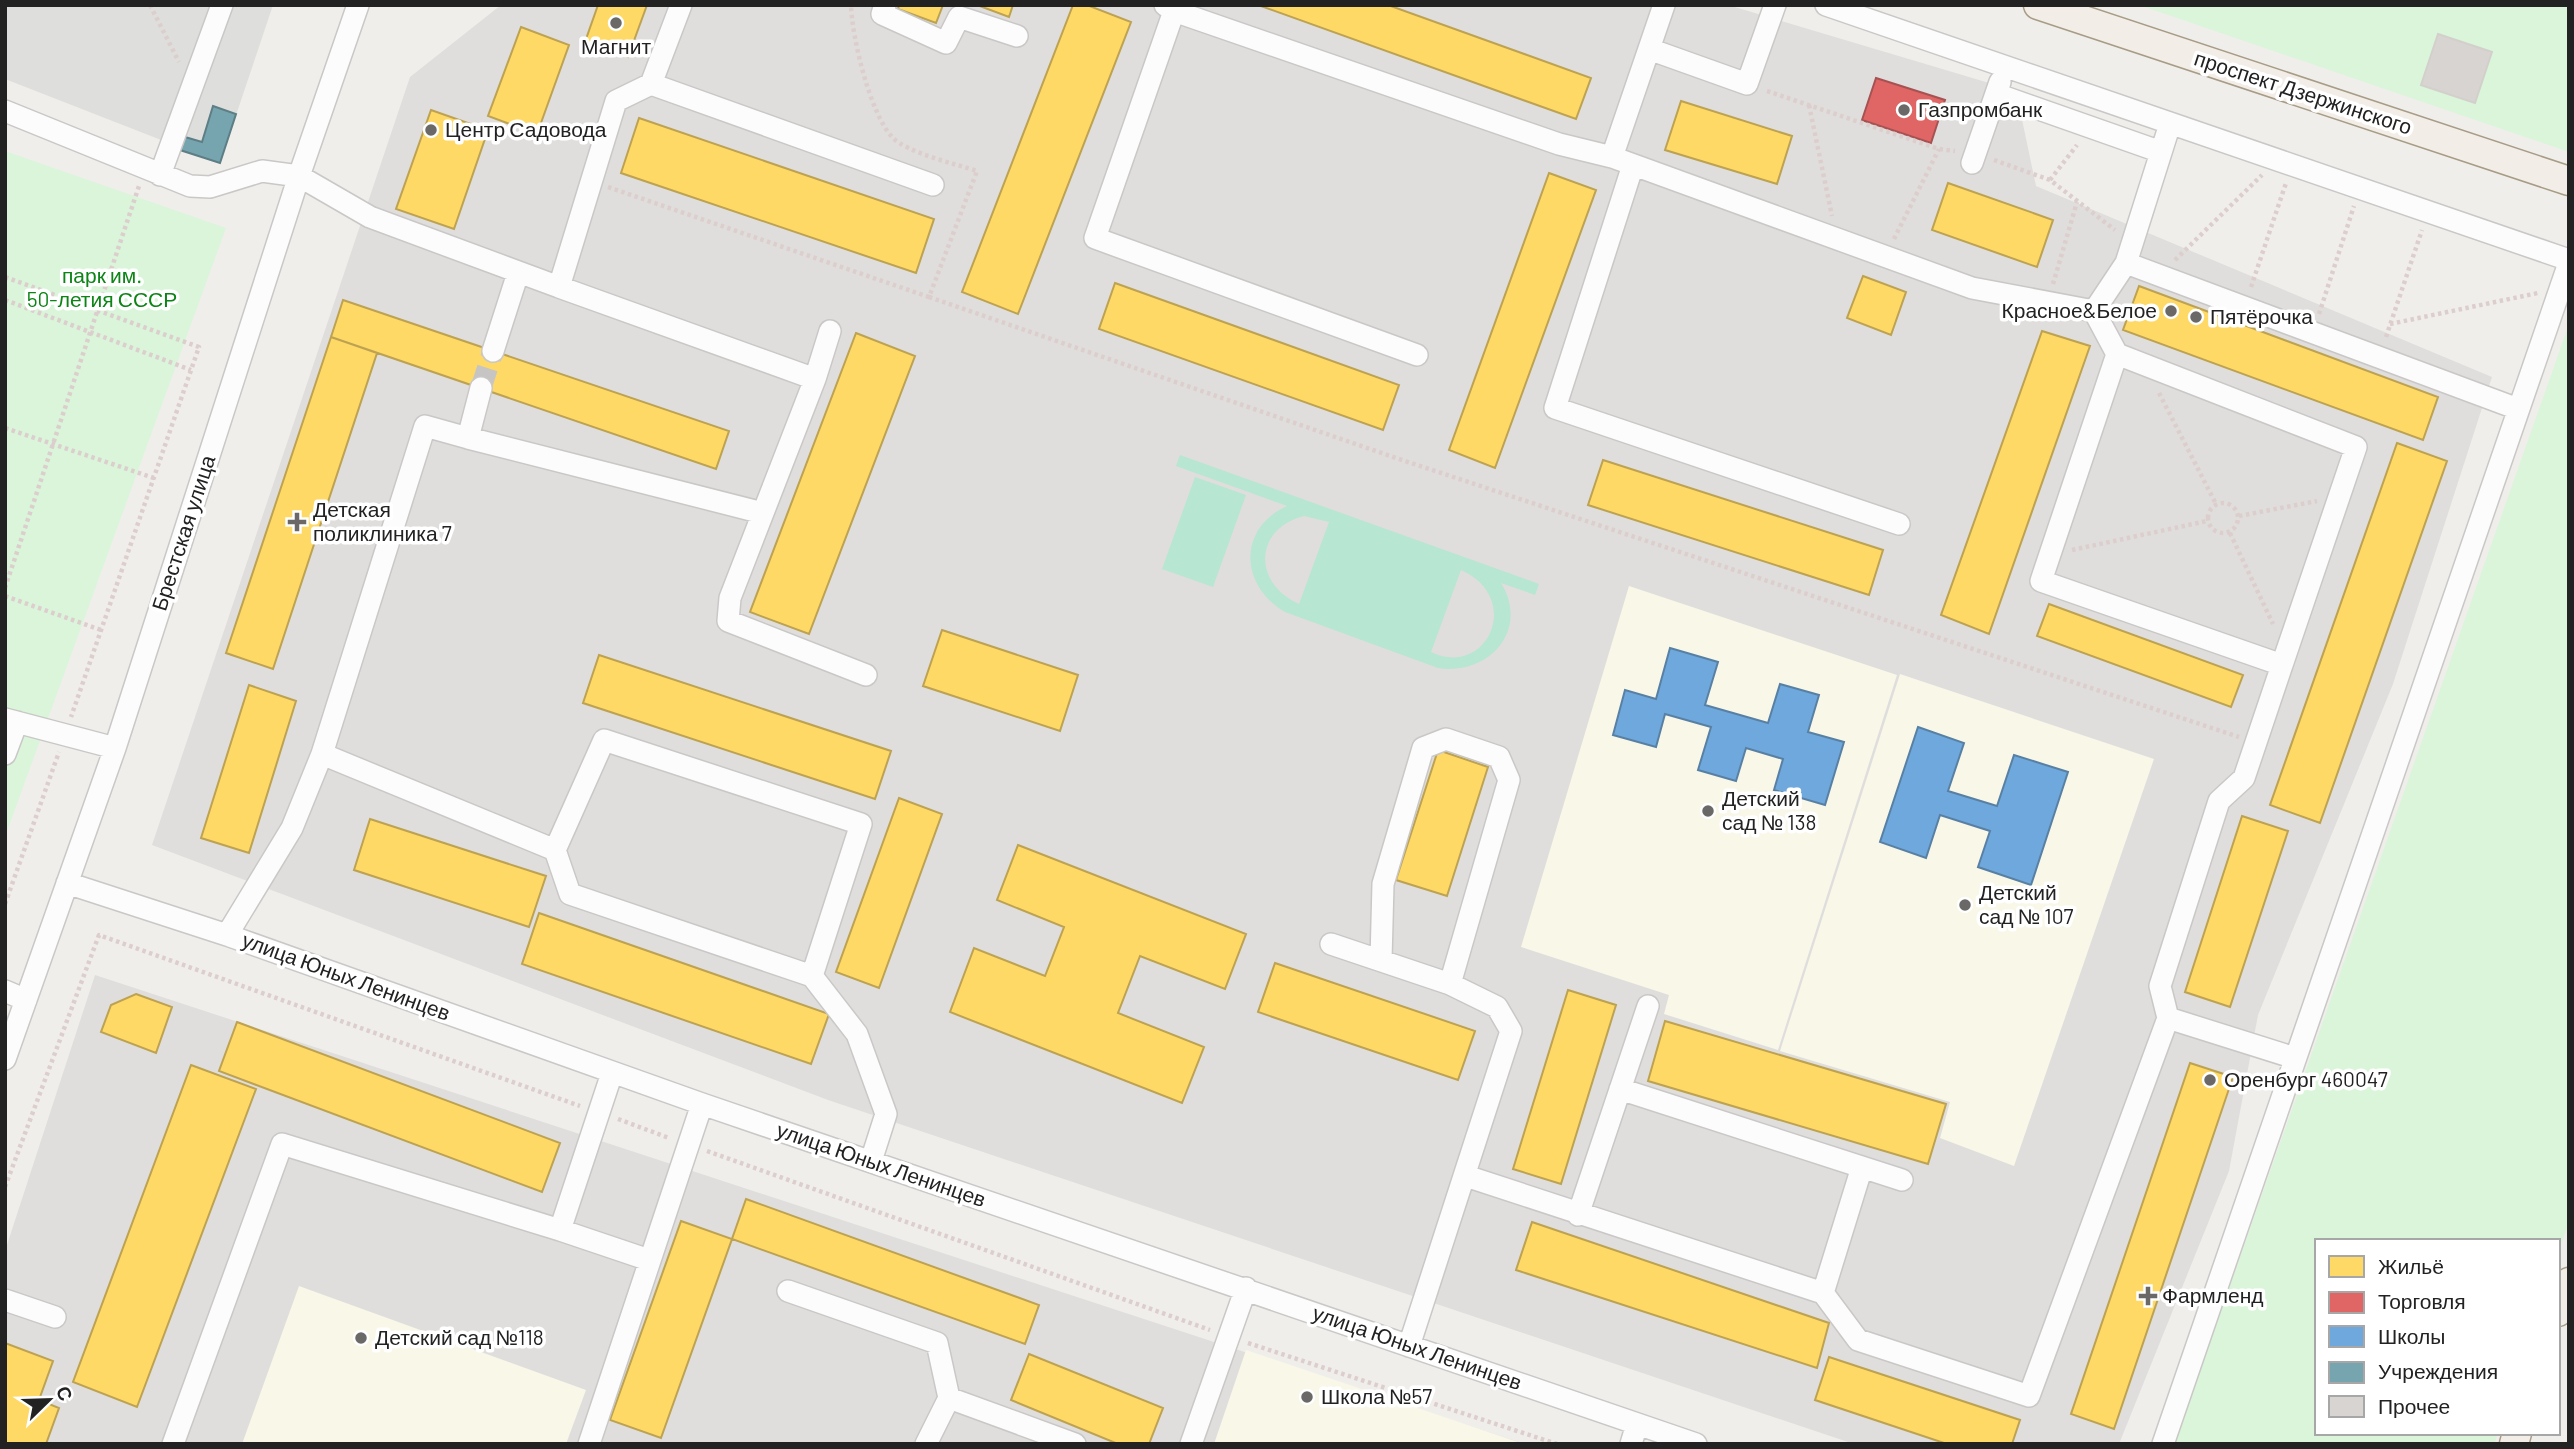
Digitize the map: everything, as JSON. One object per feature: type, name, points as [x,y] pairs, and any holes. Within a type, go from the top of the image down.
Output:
[{"type":"main road","name":"проспект Дзержинского","points":[[2038,5],[2569,181]]},
{"type":"main road","points":[[2560,1307],[2569,1282]]},
{"type":"street","points":[[152,172],[193,83],[222,5]]},
{"type":"street","name":"Брестская улица","points":[[5,1059],[115,748],[299,176],[358,5]]},
{"type":"street","points":[[559,287],[616,101],[651,84],[681,5]]},
{"type":"street","points":[[885,5],[882,14],[946,43],[959,17],[1017,36]]},
{"type":"street","points":[[1612,157],[1664,5]]},
{"type":"street","points":[[1649,50],[1747,84],[1775,5]]},
{"type":"street","points":[[1826,5],[2569,262],[2163,1444]]},
{"type":"street","points":[[1417,355],[1095,238],[1170,8],[1559,144],[1612,157],[1972,288],[2095,311]]},
{"type":"street","points":[[1974,158],[2006,67]]},
{"type":"street","points":[[651,84],[933,185]]},
{"type":"street","points":[[1996,94],[2161,152]]},
{"type":"street","points":[[5,111],[190,186],[210,187],[262,171],[299,176],[370,217],[815,379]]},
{"type":"street","points":[[2095,311],[2129,253],[2170,124]]},
{"type":"street","points":[[1633,165],[1555,408],[1899,524]]},
{"type":"street","points":[[2129,253],[2160,275],[2518,408]]},
{"type":"street","points":[[493,351],[518,273]]},
{"type":"street","points":[[1466,1176],[1578,1215],[1823,1293],[1858,1340],[2029,1396],[2168,1018],[2160,986],[2219,801],[2244,778],[2356,447],[2117,354],[2095,311]]},
{"type":"street","points":[[830,331],[815,379],[730,598],[728,621],[866,675]]},
{"type":"street","points":[[2117,354],[2041,581],[2284,659]]},
{"type":"street","points":[[468,438],[481,388]]},
{"type":"street","points":[[227,935],[292,828],[321,754],[425,426],[763,513]]},
{"type":"street","points":[[5,754],[11,721],[115,748]]},
{"type":"street","points":[[1381,960],[1383,884],[1423,748],[1446,739],[1499,757],[1509,780],[1450,984]]},
{"type":"street","points":[[812,976],[861,824],[604,740],[555,850],[570,894],[812,976],[857,1034],[886,1114],[870,1161]]},
{"type":"street","points":[[321,754],[555,850]]},
{"type":"street","name":"улица Юных Ленинцев","points":[[67,883],[227,935],[612,1073],[1246,1288],[1409,1346],[1634,1434],[1696,1444]]},
{"type":"street","points":[[1331,944],[1450,984],[1497,1007],[1511,1031],[1409,1346]]},
{"type":"street","points":[[5,991],[26,1000]]},
{"type":"street","points":[[1578,1215],[1648,1006]]},
{"type":"street","points":[[2168,1018],[2295,1058]]},
{"type":"street","points":[[560,1230],[612,1073]]},
{"type":"street","points":[[1620,1089],[1902,1180]]},
{"type":"street","points":[[589,1444],[702,1104]]},
{"type":"street","points":[[173,1444],[282,1144],[649,1260]]},
{"type":"street","points":[[1823,1293],[1862,1167]]},
{"type":"street","points":[[1191,1444],[1231,1337],[1246,1288]]},
{"type":"street","points":[[788,1291],[937,1343],[949,1398],[926,1444]]},
{"type":"street","points":[[5,1300],[55,1317]]},
{"type":"street","points":[[949,1398],[1075,1444]]},
{"type":"path","points":[[150,5],[180,66],[193,83]]},
{"type":"path","points":[[851,5],[852,29],[867,89],[892,138],[919,152],[977,171],[929,297]]},
{"type":"path","points":[[1747,84],[1939,149],[2050,180],[2077,201],[2129,253]]},
{"type":"path","points":[[1809,106],[1837,240]]},
{"type":"path","points":[[2050,180],[2090,128]]},
{"type":"path","points":[[1885,257],[1939,149]]},
{"type":"path","points":[[2160,275],[2285,163]]},
{"type":"path","points":[[2245,308],[2285,163]]},
{"type":"path","points":[[5,588],[97,311],[152,172]]},
{"type":"path","points":[[592,181],[1402,460],[2256,743]]},
{"type":"path","points":[[2312,333],[2360,189]]},
{"type":"path","points":[[2048,302],[2077,201]]},
{"type":"path","points":[[2379,358],[2428,212]]},
{"type":"path","points":[[5,277],[199,348],[5,904]]},
{"type":"path","points":[[2390,324],[2560,289]]},
{"type":"path","points":[[5,300],[191,370]]},
{"type":"path","points":[[2144,365],[2216,504]]},
{"type":"path","points":[[5,428],[154,478]]},
{"type":"path","points":[[2239,516],[2339,497]]},
{"type":"path","points":[[2225,503],[2234,507],[2239,516],[2237,526],[2230,533],[2220,534],[2212,529],[2207,520],[2209,511],[2216,504],[2225,503]]},
{"type":"path","points":[[2050,555],[2207,520]]},
{"type":"path","points":[[2230,533],[2284,659]]},
{"type":"path","points":[[5,596],[102,630]]},
{"type":"path","points":[[5,1188],[99,935],[1231,1337],[1557,1444]]},
{"type":"shaded area","points":[[5,5],[273,5],[220,163],[5,79]]},
{"type":"shaded area","points":[[501,5],[1728,5],[2016,91],[2036,186],[2492,377],[2393,684],[2258,1015],[2229,1171],[2119,1444],[1854,1444],[828,1100],[152,845],[410,77]]},
{"type":"shaded area","name":"Детский сад № 138","points":[[1629,586],[1897,675],[1778,1050],[1664,1014],[1669,995],[1521,947]]},
{"type":"shaded area","name":"Детский сад № 107","points":[[1900,674],[2154,759],[2014,1166],[1940,1138],[1950,1102],[1780,1051]]},
{"type":"shaded area","points":[[95,975],[1525,1444],[5,1444],[5,1251]]},
{"type":"shaded area","name":"Детский сад №118","points":[[299,1286],[586,1390],[566,1444],[242,1444]]},
{"type":"shaded area","name":"Школа №57","points":[[1246,1350],[1524,1444],[1214,1444]]},
{"type":"green space","points":[[2139,5],[2569,5],[2569,152]]},
{"type":"green space","name":"парк им. 50-летия СССР","points":[[5,151],[226,228],[5,837]]},
{"type":"green space","points":[[2569,324],[2569,1222],[2560,1247],[2560,1239],[2315,1239],[2315,1435],[2497,1435],[2494,1444],[2174,1444]]},
{"type":"green space","points":[[1180,455],[1539,584],[1535,595],[1501,583],[1509,600],[1511,617],[1507,633],[1499,646],[1488,657],[1473,665],[1457,669],[1438,668],[1285,612],[1270,601],[1259,588],[1250,558],[1259,529],[1271,516],[1287,506],[1176,466]],"holes":[[[1304,516],[1329,522],[1299,604],[1273,584],[1265,557],[1275,532]],[[1461,570],[1480,583],[1491,598],[1494,615],[1491,632],[1482,645],[1468,655],[1451,657],[1431,652]]]},
{"type":"green space","points":[[1195,477],[1246,495],[1213,587],[1162,569]]},
{"type":"building: Жильё","points":[[598,5],[647,5],[628,57],[585,42]]},
{"type":"building: Жильё","points":[[899,5],[943,5],[936,23],[898,9]]},
{"type":"building: Жильё","points":[[977,5],[1013,5],[1009,17]]},
{"type":"building: Жильё","points":[[1073,5],[1087,5],[1131,22],[1018,314],[962,292]]},
{"type":"building: Жильё","points":[[1258,5],[1388,5],[1591,78],[1576,119]]},
{"type":"building: Жильё","points":[[521,27],[569,45],[537,134],[488,116]]},
{"type":"building: Жильё","points":[[1681,101],[1792,136],[1777,184],[1665,150]]},
{"type":"building: Жильё","points":[[431,110],[488,130],[454,229],[396,209]]},
{"type":"building: Жильё","points":[[639,118],[934,219],[916,273],[621,173]]},
{"type":"building: Жильё","points":[[1549,173],[1596,190],[1495,468],[1449,450]]},
{"type":"building: Жильё","points":[[1948,183],[2053,220],[2037,267],[1932,230]]},
{"type":"building: Жильё","points":[[1863,276],[1906,292],[1891,335],[1847,318]]},
{"type":"building: Жильё","points":[[1115,283],[1399,385],[1383,430],[1099,329]]},
{"type":"building: Жильё","points":[[2139,286],[2438,397],[2423,440],[2123,330]]},
{"type":"building: Жильё","points":[[343,300],[729,431],[716,469],[331,337]]},
{"type":"building: Жильё","points":[[2042,331],[2090,346],[1989,634],[1941,615]]},
{"type":"building: Жильё","points":[[856,333],[915,356],[809,634],[750,612]]},
{"type":"building: Жильё","points":[[331,337],[377,353],[273,669],[226,653]]},
{"type":"building: Жильё","points":[[2397,443],[2447,461],[2320,823],[2270,805]]},
{"type":"building: Жильё","points":[[1603,460],[1883,550],[1869,595],[1588,505]]},
{"type":"building: Жильё","points":[[2049,604],[2243,675],[2231,707],[2037,636]]},
{"type":"building: Жильё","points":[[942,630],[1078,675],[1060,731],[923,686]]},
{"type":"building: Жильё","points":[[599,655],[891,751],[875,799],[583,703]]},
{"type":"building: Жильё","points":[[249,685],[296,701],[249,853],[201,838]]},
{"type":"building: Жильё","points":[[1438,750],[1488,767],[1447,896],[1396,880]]},
{"type":"building: Жильё","points":[[899,798],[942,814],[879,988],[836,972]]},
{"type":"building: Жильё","points":[[2242,816],[2288,831],[2230,1007],[2185,992]]},
{"type":"building: Жильё","points":[[370,819],[546,876],[529,927],[354,870]]},
{"type":"building: Жильё","points":[[1018,845],[1246,934],[1225,989],[1140,956],[1118,1013],[1204,1047],[1182,1103],[950,1012],[974,948],[1045,976],[1064,927],[997,900]]},
{"type":"building: Жильё","points":[[539,913],[829,1014],[811,1064],[522,964]]},
{"type":"building: Жильё","points":[[1275,963],[1475,1031],[1458,1080],[1258,1012]]},
{"type":"building: Жильё","points":[[1568,990],[1616,1005],[1561,1184],[1513,1169]]},
{"type":"building: Жильё","points":[[136,994],[172,1007],[156,1053],[101,1032],[111,1005]]},
{"type":"building: Жильё","points":[[1665,1021],[1946,1104],[1928,1164],[1648,1081]]},
{"type":"building: Жильё","points":[[237,1022],[560,1143],[542,1192],[219,1071]]},
{"type":"building: Жильё","points":[[2190,1063],[2233,1077],[2114,1429],[2071,1414]]},
{"type":"building: Жильё","points":[[191,1065],[256,1089],[137,1407],[73,1382]]},
{"type":"building: Жильё","points":[[746,1199],[1039,1305],[1025,1344],[732,1239]]},
{"type":"building: Жильё","points":[[681,1221],[732,1239],[661,1438],[610,1420]]},
{"type":"building: Жильё","points":[[1532,1222],[1829,1323],[1817,1368],[1516,1270]]},
{"type":"building: Жильё","points":[[5,1343],[53,1361],[39,1400],[59,1408],[46,1444],[5,1444]]},
{"type":"building: Жильё","points":[[1029,1354],[1163,1408],[1149,1444],[1118,1444],[1011,1400]]},
{"type":"building: Жильё","points":[[1829,1357],[2020,1420],[2012,1444],[1947,1444],[1815,1400]]},
{"type":"building: Торговля","name":"Газпромбанк","points":[[1876,78],[1945,100],[1931,143],[1862,120]]},
{"type":"building: Школы","points":[[1670,648],[1718,662],[1705,705],[1768,723],[1780,684],[1819,695],[1808,732],[1844,742],[1825,805],[1774,790],[1783,759],[1746,748],[1736,781],[1698,770],[1711,727],[1665,714],[1656,747],[1613,735],[1625,690],[1656,699]]},
{"type":"building: Школы","points":[[1918,727],[1964,743],[1948,791],[1997,806],[2014,755],[2068,772],[2031,885],[1978,867],[1990,831],[1940,815],[1926,858],[1880,842]]},
{"type":"building: Учреждения","points":[[213,106],[236,114],[220,163],[180,150],[185,137],[202,142]]},
{"type":"building: Прочее","points":[[2438,34],[2492,52],[2475,103],[2421,85]]},
{"type":"tunnel","points":[[481,388],[493,351]]},
{"type":"place","name":"Магнит","points":[[616,23]]},
{"type":"place","name":"Газпромбанк","points":[[1904,110]]},
{"type":"place","name":"Центр Садовода","points":[[431,130]]},
{"type":"place","name":"Красное&Белое","points":[[2171,311]]},
{"type":"place","name":"Пятёрочка","points":[[2196,317]]},
{"type":"place","name":"Детская поликлиника 7","points":[[297,522]]},
{"type":"place","name":"Детский сад № 138","points":[[1708,811]]},
{"type":"place","name":"Детский сад № 107","points":[[1965,905]]},
{"type":"place","name":"Оренбург 460047","points":[[2210,1080]]},
{"type":"place","name":"Фармленд","points":[[2148,1296]]},
{"type":"place","name":"Детский сад №118","points":[[361,1338]]},
{"type":"place","name":"Школа №57","points":[[1307,1397]]}]
